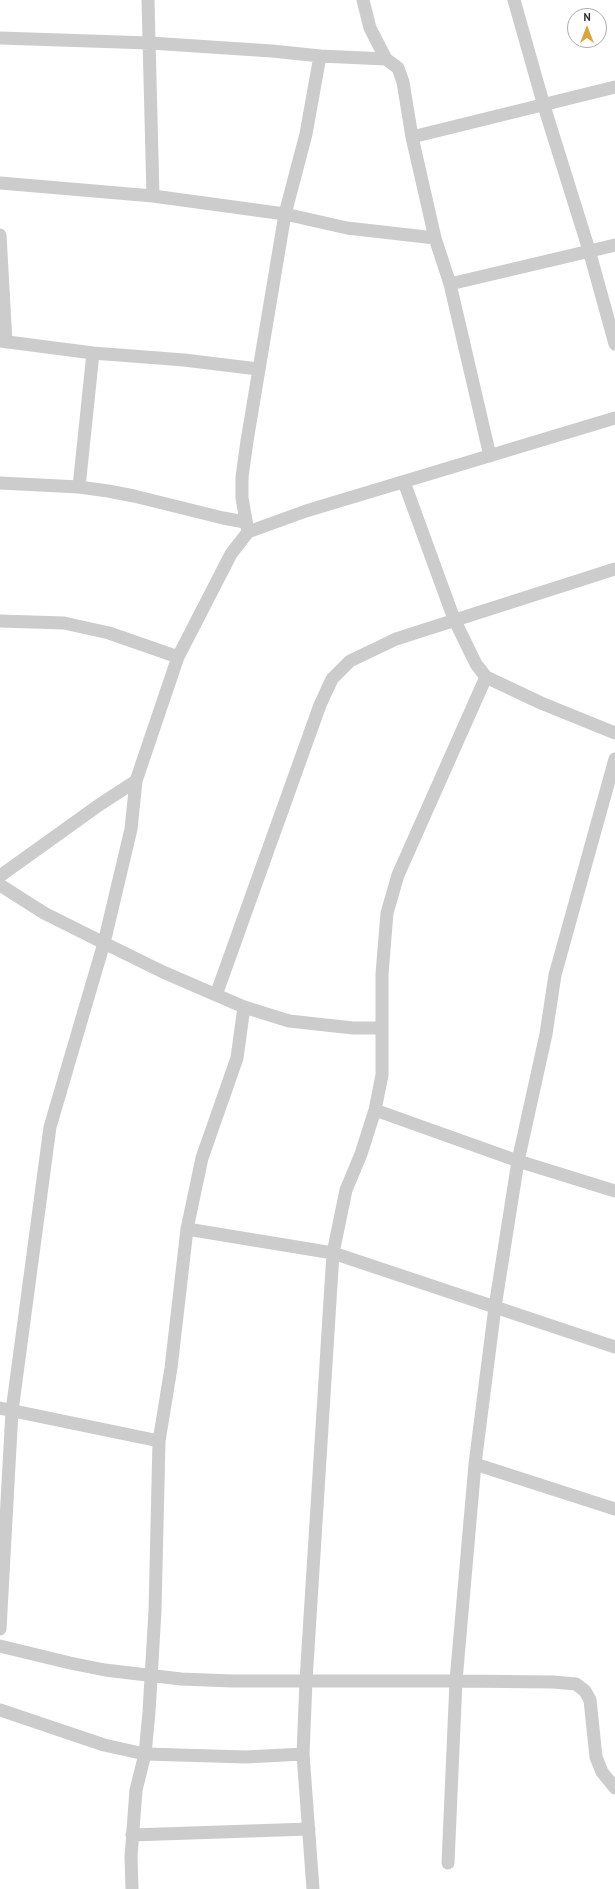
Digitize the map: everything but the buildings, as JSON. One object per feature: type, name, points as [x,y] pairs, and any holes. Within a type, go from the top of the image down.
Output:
[{"type":"street","points":[[148,0],[153,196]]},
{"type":"street","points":[[363,0],[370,28],[386,59],[398,68],[403,82],[412,137],[435,238],[450,284],[490,456]]},
{"type":"street","points":[[514,0],[544,106],[589,250],[615,344]]},
{"type":"street","points":[[0,38],[150,43],[272,51],[320,56],[386,59]]},
{"type":"street","points":[[0,1628],[6,1410],[50,1127],[104,943],[131,829],[136,781],[178,658],[227,561],[247,527],[242,498],[242,477],[258,369],[285,214],[306,134],[320,56]]},
{"type":"street","points":[[412,137],[544,106],[615,87]]},
{"type":"street","points":[[0,183],[153,196],[285,214],[347,228],[435,238]]},
{"type":"street","points":[[0,235],[3,342],[93,353],[184,360],[258,369]]},
{"type":"street","points":[[450,284],[615,245]]},
{"type":"street","points":[[79,487],[93,353]]},
{"type":"street","points":[[0,483],[79,487],[134,496],[224,518],[247,527],[404,482],[615,418]]},
{"type":"street","points":[[404,482],[454,619],[476,664],[486,677],[541,703],[615,733]]},
{"type":"street","points":[[216,995],[320,705],[332,679],[350,661],[396,639],[615,568]]},
{"type":"street","points":[[0,621],[64,623],[101,631],[178,658]]},
{"type":"street","points":[[313,1889],[304,1754],[306,1681],[333,1253],[346,1190],[361,1154],[375,1110],[382,1075],[382,974],[387,913],[398,875],[486,677]]},
{"type":"street","points":[[448,1863],[456,1681],[475,1464],[495,1307],[518,1161],[546,1034],[554,975],[615,759]]},
{"type":"street","points":[[0,876],[98,805],[136,781]]},
{"type":"street","points":[[0,885],[44,913],[104,943],[163,972],[244,1007],[289,1021],[353,1028],[381,1028]]},
{"type":"street","points":[[132,1889],[132,1835],[136,1790],[145,1754],[155,1611],[159,1441],[171,1368],[187,1229],[202,1158],[237,1058],[244,1007]]},
{"type":"street","points":[[375,1110],[518,1161],[615,1191]]},
{"type":"street","points":[[187,1229],[333,1253],[615,1347]]},
{"type":"street","points":[[6,1410],[159,1441]]},
{"type":"street","points":[[475,1464],[615,1509]]},
{"type":"street","points":[[0,1646],[105,1670],[151,1674],[181,1679],[232,1682],[456,1681],[576,1684],[585,1691],[590,1700],[596,1757],[602,1772],[615,1788]]},
{"type":"street","points":[[0,1710],[104,1745],[145,1754],[246,1757],[304,1754]]},
{"type":"street","points":[[132,1835],[309,1829]]}]
